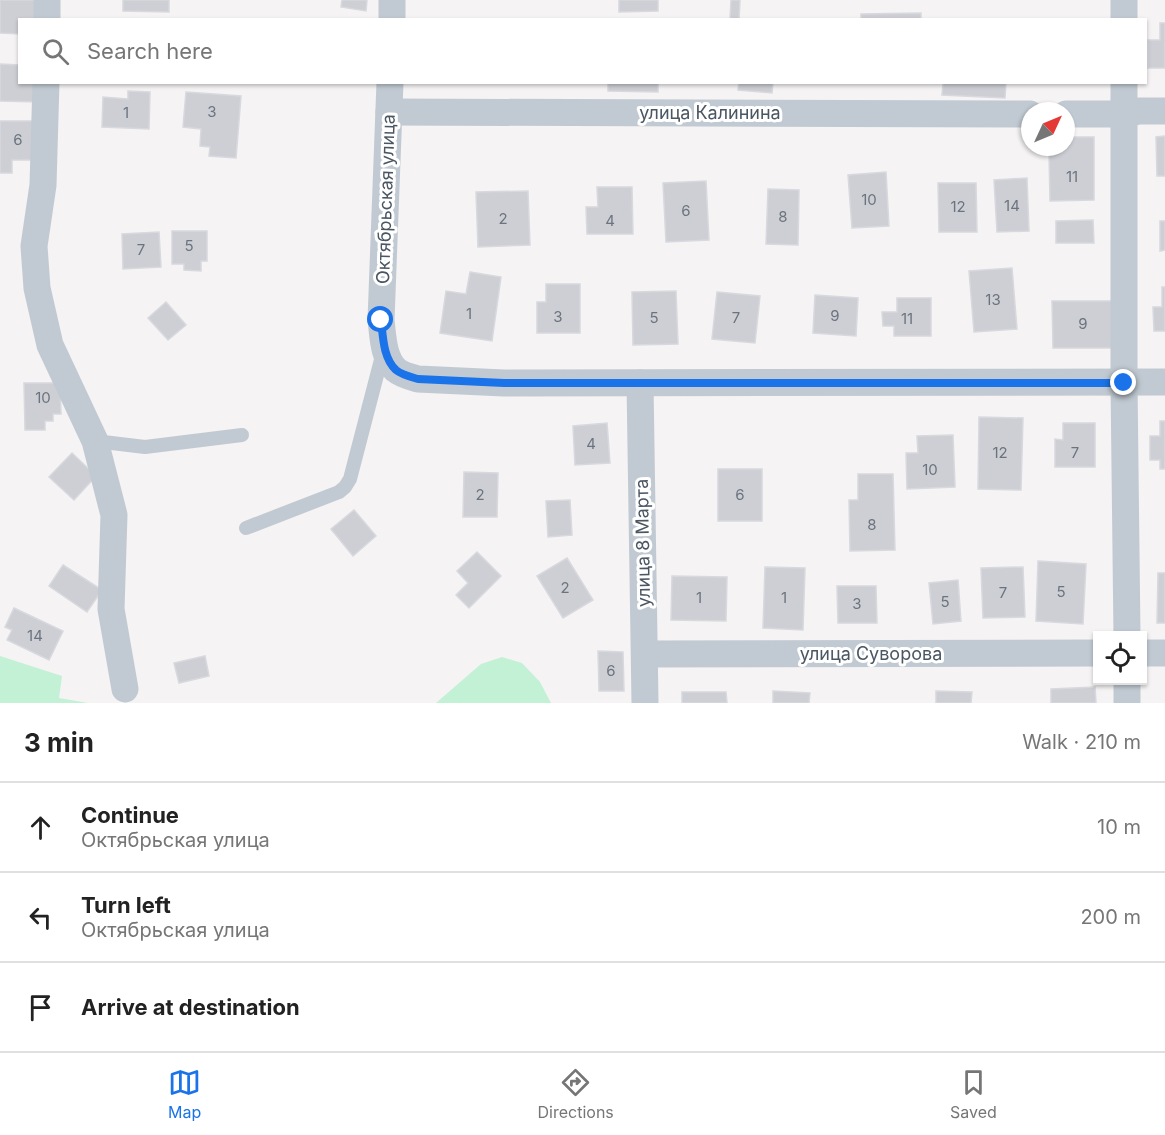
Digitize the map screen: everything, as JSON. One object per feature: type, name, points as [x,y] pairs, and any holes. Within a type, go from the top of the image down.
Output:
[{"type":"street","points":[[47,0],[47,18]]},
{"type":"street","points":[[392,0],[392,18]]},
{"type":"street","points":[[1124,0],[1124,18]]},
{"type":"street","points":[[45,84],[43,185],[33,246],[38,288],[50,345],[95,441],[114,515],[111,609],[125,689]]},
{"type":"street","name":"Октябрьская улица","points":[[390,84],[381,320],[384,347],[390,362],[396,370],[406,375],[418,379],[504,383],[1165,382]]},
{"type":"street","points":[[1124,84],[1127,631]]},
{"type":"street","points":[[1075,114],[1165,111]]},
{"type":"street","name":"улица Калинина","points":[[389,112],[1021,114]]},
{"type":"street","name":"улица 8 Марта","points":[[640,383],[645,703]]},
{"type":"street","name":"улица Суворова","points":[[645,654],[1093,653]]},
{"type":"street","points":[[1147,653],[1165,653]]},
{"type":"street","points":[[1127,685],[1127,703]]},
{"type":"lane","points":[[246,528],[339,492],[345,487],[351,479],[384,347]]},
{"type":"lane","points":[[95,441],[146,447],[242,435]]},
{"type":"green space","points":[[0,656],[62,676],[59,698],[88,703],[0,703]]},
{"type":"green space","points":[[502,657],[522,663],[540,682],[551,703],[436,703],[481,664]]},
{"type":"building","points":[[0,0],[44,0],[43,18],[18,18],[18,34],[0,33]]},
{"type":"building","points":[[123,0],[169,0],[169,12],[123,11]]},
{"type":"building","points":[[342,0],[367,0],[366,11],[341,7]]},
{"type":"building","points":[[619,0],[658,0],[658,11],[619,12]]},
{"type":"building","points":[[731,0],[740,0],[739,18],[730,18]]},
{"type":"building","points":[[921,13],[921,18],[861,18],[861,14]]},
{"type":"building","points":[[1160,23],[1165,23],[1165,68],[1148,68],[1148,40],[1160,40]]},
{"type":"building","points":[[0,64],[18,65],[18,84],[40,84],[39,102],[0,101]]},
{"type":"building","points":[[608,84],[658,84],[658,92],[608,91]]},
{"type":"building","points":[[739,84],[773,84],[772,93],[738,90]]},
{"type":"building","points":[[943,84],[1006,84],[1005,98],[942,95]]},
{"type":"building","points":[[128,91],[150,92],[149,129],[102,127],[103,97],[128,99]]},
{"type":"building","points":[[186,92],[241,96],[236,158],[209,156],[210,147],[200,146],[201,129],[183,127]]},
{"type":"building","points":[[0,121],[37,121],[37,160],[12,160],[12,173],[0,173]]},
{"type":"building","points":[[1165,136],[1165,176],[1157,176],[1156,137]]},
{"type":"building","points":[[1075,137],[1094,137],[1094,200],[1050,201],[1049,156],[1075,156]]},
{"type":"building","points":[[886,172],[889,226],[852,228],[848,175]]},
{"type":"building","points":[[1027,178],[1029,231],[997,232],[994,180]]},
{"type":"building","points":[[706,181],[709,240],[666,242],[663,183]]},
{"type":"building","points":[[938,183],[976,183],[977,232],[939,232]]},
{"type":"building","points":[[597,187],[632,187],[633,234],[587,234],[586,207],[598,207]]},
{"type":"building","points":[[768,189],[799,190],[798,245],[766,244]]},
{"type":"building","points":[[528,191],[530,245],[478,247],[476,192]]},
{"type":"building","points":[[1093,220],[1094,243],[1056,243],[1056,221]]},
{"type":"building","points":[[1160,221],[1165,221],[1165,250],[1160,251]]},
{"type":"building","points":[[172,231],[207,231],[207,261],[201,261],[201,271],[184,270],[184,264],[172,264]]},
{"type":"building","points":[[159,232],[161,267],[123,269],[122,234]]},
{"type":"building","points":[[1012,268],[1017,329],[974,332],[969,271]]},
{"type":"building","points":[[470,272],[501,277],[492,341],[440,333],[446,291],[466,294]]},
{"type":"building","points":[[546,284],[580,284],[580,333],[537,333],[537,302],[546,302]]},
{"type":"building","points":[[1162,287],[1165,287],[1165,331],[1154,331],[1153,307],[1162,307]]},
{"type":"building","points":[[676,291],[678,344],[633,345],[632,292]]},
{"type":"building","points":[[717,292],[760,296],[755,343],[712,339]]},
{"type":"building","points":[[815,295],[858,298],[856,336],[813,333]]},
{"type":"building","points":[[897,298],[931,298],[931,336],[894,336],[894,326],[883,326],[882,312],[897,312]]},
{"type":"building","points":[[1052,301],[1113,301],[1113,348],[1053,348]]},
{"type":"building","points":[[166,302],[186,325],[168,340],[148,318]]},
{"type":"building","points":[[24,383],[60,383],[61,414],[53,414],[53,421],[45,421],[45,430],[25,430]]},
{"type":"building","points":[[979,417],[1023,418],[1021,490],[978,489]]},
{"type":"building","points":[[1160,421],[1165,421],[1165,469],[1160,469],[1160,460],[1150,460],[1150,436],[1160,436]]},
{"type":"building","points":[[607,423],[610,463],[575,465],[573,426]]},
{"type":"building","points":[[1063,423],[1095,423],[1095,467],[1055,467],[1055,439],[1063,440]]},
{"type":"building","points":[[953,435],[955,487],[907,489],[906,453],[918,453],[917,436]]},
{"type":"building","points":[[72,453],[96,476],[74,500],[49,477]]},
{"type":"building","points":[[718,469],[762,469],[762,521],[718,521]]},
{"type":"building","points":[[464,472],[498,473],[497,517],[463,517]]},
{"type":"building","points":[[858,474],[893,474],[895,550],[850,551],[849,500],[858,500]]},
{"type":"building","points":[[570,500],[572,535],[548,537],[546,501]]},
{"type":"building","points":[[354,510],[376,536],[353,556],[331,529]]},
{"type":"building","points":[[477,552],[501,576],[469,608],[456,595],[468,583],[457,571]]},
{"type":"building","points":[[567,558],[593,600],[563,618],[537,576]]},
{"type":"building","points":[[1038,561],[1086,564],[1083,624],[1036,621]]},
{"type":"building","points":[[63,565],[102,590],[87,612],[49,586]]},
{"type":"building","points":[[765,567],[805,568],[803,630],[763,628]]},
{"type":"building","points":[[1023,567],[1025,617],[983,618],[981,568]]},
{"type":"building","points":[[1158,573],[1165,573],[1165,623],[1157,623]]},
{"type":"building","points":[[672,576],[727,577],[726,621],[671,620]]},
{"type":"building","points":[[958,580],[961,621],[933,624],[929,583]]},
{"type":"building","points":[[837,586],[876,586],[877,623],[838,623]]},
{"type":"building","points":[[14,608],[63,631],[49,660],[7,640],[12,630],[5,627]]},
{"type":"building","points":[[598,651],[623,652],[624,691],[599,691]]},
{"type":"building","points":[[205,656],[209,676],[179,683],[174,663]]},
{"type":"building","points":[[1095,687],[1096,703],[1051,703],[1051,689]]},
{"type":"building","points":[[773,691],[810,693],[809,703],[773,703]]},
{"type":"building","points":[[936,691],[972,692],[971,703],[936,703]]},
{"type":"building","points":[[682,692],[726,692],[727,703],[682,703]]},
{"type":"route","points":[[381,320],[384,347],[390,362],[396,370],[418,379],[504,383],[1124,383]]}]
